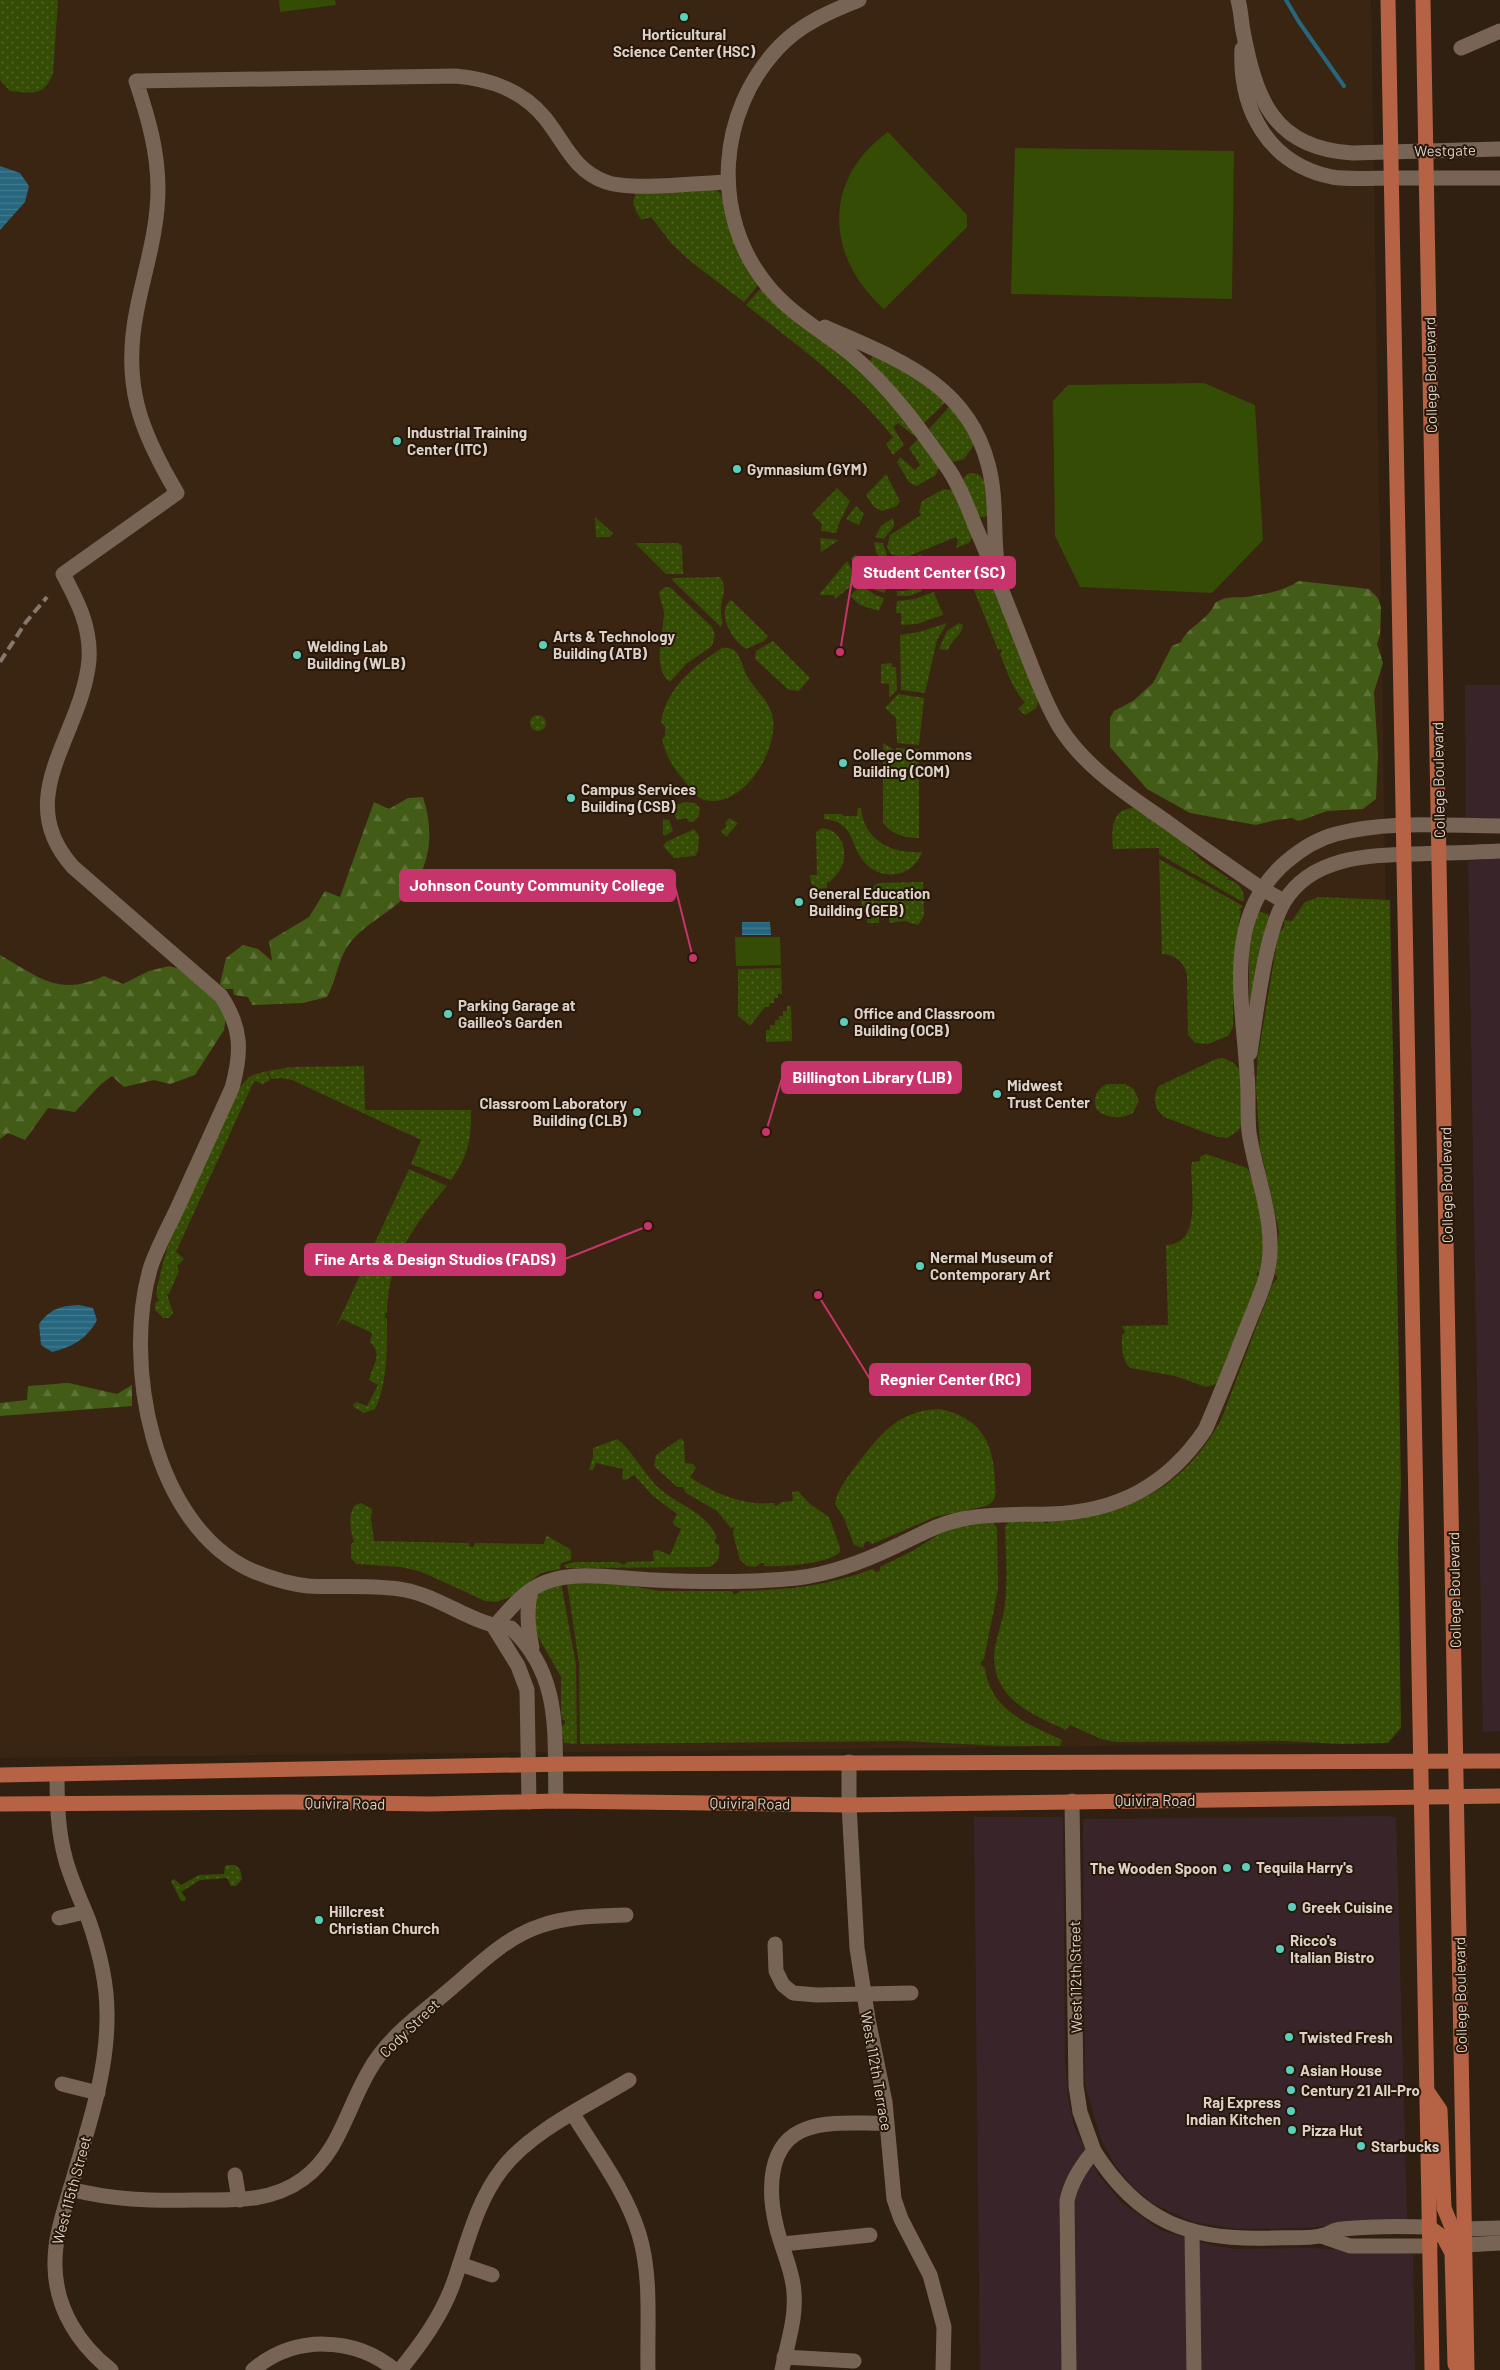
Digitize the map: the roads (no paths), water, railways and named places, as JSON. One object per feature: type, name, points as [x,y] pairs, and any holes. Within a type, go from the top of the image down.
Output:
[{"type":"main road","points":[[1388,0],[1423,1798],[1432,2370]]},
{"type":"main road","name":"College Boulevard","points":[[1423,0],[1467,2370]]},
{"type":"main road","points":[[0,1776],[529,1765],[849,1762],[1500,1761]]},
{"type":"main road","name":"Quivira Road","points":[[0,1804],[292,1802],[430,1804],[556,1801],[849,1805],[1072,1800],[1500,1796]]},
{"type":"main road","points":[[1427,2091],[1440,2110],[1444,2208],[1453,2230],[1464,2246]]},
{"type":"main road","points":[[1429,2227],[1444,2238],[1452,2253],[1455,2364],[1459,2370]]},
{"type":"street","points":[[859,0],[824,15],[801,29],[781,45],[764,65],[743,99],[735,122],[729,152],[728,182],[738,233],[750,261],[779,300],[851,354],[874,375],[911,417],[956,483],[1048,706],[1074,746],[1095,769],[1125,793],[1262,889],[1284,901]]},
{"type":"street","points":[[1238,0],[1242,29],[1241,70],[1246,98],[1256,124],[1268,140],[1297,164],[1314,172],[1349,178],[1500,178]]},
{"type":"street","name":"Westgate","points":[[1242,29],[1260,96],[1274,119],[1290,133],[1305,142],[1335,152],[1500,149]]},
{"type":"street","points":[[1461,48],[1500,31]]},
{"type":"street","points":[[556,1801],[552,1696],[542,1666],[527,1643],[511,1628],[494,1627],[407,1590],[380,1586],[307,1586],[279,1580],[251,1570],[226,1555],[194,1524],[169,1485],[150,1418],[140,1332],[143,1299],[152,1265],[232,1088],[239,1063],[237,1027],[231,1011],[210,984],[73,867],[59,852],[51,836],[46,805],[48,787],[82,694],[89,659],[89,643],[80,605],[63,574],[176,493],[148,443],[134,390],[131,355],[133,333],[154,234],[158,189],[156,153],[148,117],[136,81],[455,76],[480,78],[515,92],[531,103],[546,119],[575,162],[590,175],[607,183],[625,186],[728,182]]},
{"type":"street","points":[[796,314],[901,361],[945,390],[961,409],[976,432],[989,465],[1000,587]]},
{"type":"street","points":[[494,1627],[516,1602],[531,1590],[547,1582],[562,1578],[692,1581],[797,1578],[850,1565],[943,1523],[1000,1515],[1082,1512],[1108,1506],[1158,1482],[1193,1449],[1205,1430],[1267,1273],[1271,1238],[1254,1164],[1249,1129],[1248,1074],[1241,1022],[1241,956],[1246,926],[1262,889],[1297,852],[1336,834],[1404,825],[1500,826]]},
{"type":"street","points":[[1248,1074],[1266,962],[1275,922],[1284,901],[1300,884],[1330,865],[1365,856],[1500,851]]},
{"type":"street","points":[[531,1590],[526,1608],[534,1654]]},
{"type":"street","points":[[494,1627],[518,1666],[527,1690],[529,1802]]},
{"type":"street","name":"West 112th Terrace","points":[[849,1762],[854,1914],[864,1994],[885,2102],[894,2199],[901,2220],[930,2275],[944,2327],[944,2370]]},
{"type":"street","name":"West 115th Street","points":[[57,1775],[57,1804],[65,1860],[99,1956],[106,1990],[106,2048],[98,2093],[56,2244],[56,2279],[65,2312],[76,2333],[104,2368]]},
{"type":"street","name":"West 112th Street","points":[[1072,1800],[1076,2086],[1080,2112],[1094,2151],[1107,2172],[1134,2200],[1156,2217],[1192,2232],[1223,2238],[1321,2236],[1339,2229],[1429,2227]]},
{"type":"street","points":[[59,1918],[85,1912]]},
{"type":"street","name":"Cody Street","points":[[70,2189],[98,2196],[127,2200],[239,2200],[273,2194],[294,2185],[313,2171],[334,2144],[358,2089],[380,2054],[398,2034],[504,1945],[526,1931],[551,1922],[585,1917],[626,1915]]},
{"type":"street","points":[[775,1944],[776,1971],[783,1985],[793,1993],[911,1993]]},
{"type":"street","points":[[400,2370],[420,2345],[441,2312],[460,2264],[479,2207],[502,2168],[536,2136],[629,2080]]},
{"type":"street","points":[[62,2084],[98,2093]]},
{"type":"street","points":[[573,2114],[626,2202],[639,2234],[646,2267],[648,2370]]},
{"type":"street","points":[[854,2361],[783,2364],[794,2317],[793,2283],[783,2244],[776,2226],[771,2178],[775,2160],[784,2145],[795,2134],[822,2125],[886,2123]]},
{"type":"street","points":[[1069,2370],[1066,2215],[1070,2190],[1080,2167],[1094,2151]]},
{"type":"street","points":[[235,2175],[239,2200]]},
{"type":"street","points":[[1464,2229],[1500,2228]]},
{"type":"street","points":[[1192,2232],[1194,2370]]},
{"type":"street","points":[[783,2244],[870,2235]]},
{"type":"street","name":"West 112th Street","points":[[1321,2236],[1350,2246],[1430,2246]]},
{"type":"street","points":[[1464,2246],[1500,2243]]},
{"type":"street","points":[[460,2264],[492,2275]]},
{"type":"street","points":[[253,2370],[285,2351],[307,2345],[330,2344],[364,2351],[384,2361],[395,2370]]},
{"type":"water","points":[[0,166],[20,173],[29,186],[25,202],[0,230]]},
{"type":"water","points":[[742,922],[770,922],[771,935],[742,935]]},
{"type":"water","points":[[79,1305],[93,1308],[97,1320],[89,1332],[72,1345],[52,1352],[41,1345],[39,1324],[43,1319],[56,1309]]},
{"type":"waterway","points":[[1286,0],[1299,22],[1344,86]]},
{"type":"railway","points":[[0,662],[26,622],[47,597]]},
{"type":"place","name":"Horticultural Science Center (HSC)","points":[[684,17]]},
{"type":"place","name":"Industrial Training Center (ITC)","points":[[397,441]]},
{"type":"place","name":"Gymnasium (GYM)","points":[[737,469]]},
{"type":"place","name":"Arts & Technology Building (ATB)","points":[[543,645]]},
{"type":"place","name":"Student Center (SC)","points":[[840,652]]},
{"type":"place","name":"Welding Lab Building (WLB)","points":[[297,655]]},
{"type":"place","name":"College Commons Building (COM)","points":[[843,763]]},
{"type":"place","name":"Campus Services Building (CSB)","points":[[571,798]]},
{"type":"place","name":"General Education Building (GEB)","points":[[799,902]]},
{"type":"place","name":"Johnson County Community College","points":[[693,958]]},
{"type":"place","name":"Parking Garage at Gailleo's Garden","points":[[448,1014]]},
{"type":"place","name":"Office and Classroom Building (OCB)","points":[[844,1022]]},
{"type":"place","name":"Midwest Trust Center","points":[[997,1094]]},
{"type":"place","name":"Classroom Laboratory Building (CLB)","points":[[637,1112]]},
{"type":"place","name":"Billington Library (LIB)","points":[[766,1132]]},
{"type":"place","name":"Fine Arts & Design Studios (FADS)","points":[[648,1226]]},
{"type":"place","name":"Nermal Museum of Contemporary Art","points":[[920,1266]]},
{"type":"place","name":"Regnier Center (RC)","points":[[818,1295]]},
{"type":"place","name":"Tequila Harry's","points":[[1246,1867]]},
{"type":"place","name":"The Wooden Spoon","points":[[1227,1868]]},
{"type":"place","name":"Greek Cuisine","points":[[1292,1907]]},
{"type":"place","name":"Hillcrest Christian Church","points":[[319,1920]]},
{"type":"place","name":"Ricco's Italian Bistro","points":[[1280,1949]]},
{"type":"place","name":"Twisted Fresh","points":[[1289,2037]]},
{"type":"place","name":"Asian House","points":[[1290,2070]]},
{"type":"place","name":"Century 21 All-Pro","points":[[1291,2090]]},
{"type":"place","name":"Raj Express Indian Kitchen","points":[[1291,2111]]},
{"type":"place","name":"Pizza Hut","points":[[1292,2130]]},
{"type":"place","name":"Starbucks","points":[[1361,2146]]}]
